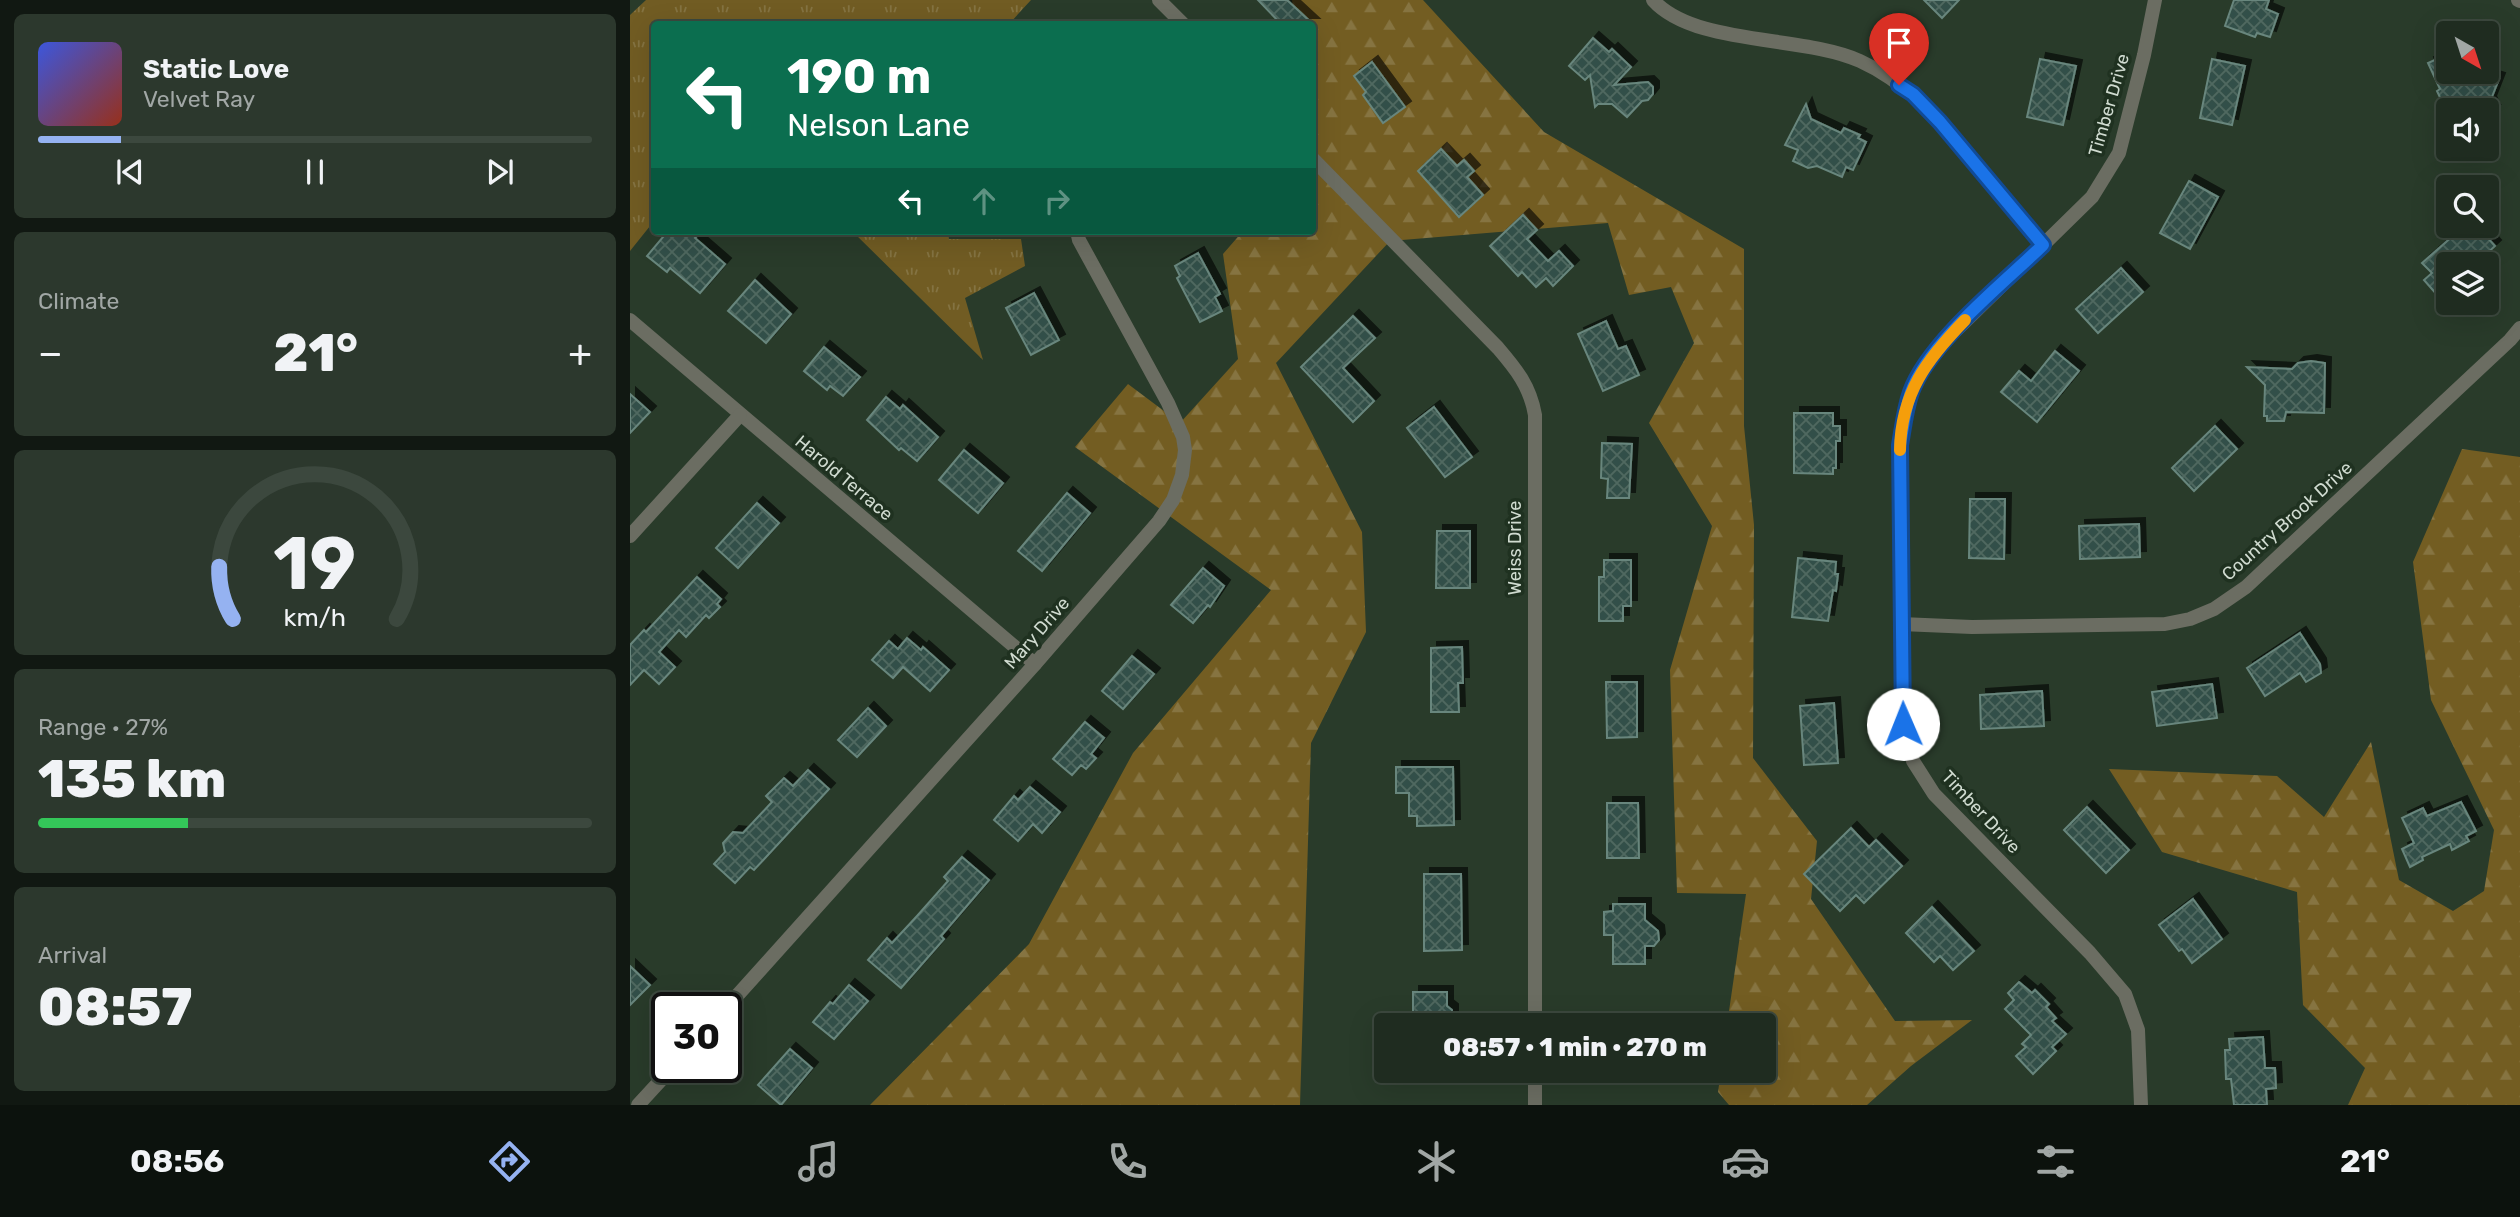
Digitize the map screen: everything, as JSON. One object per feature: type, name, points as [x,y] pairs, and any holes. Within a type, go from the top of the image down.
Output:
[{"type":"street","points":[[1159,0],[1179,21]]},
{"type":"street","points":[[1653,0],[1672,18],[1697,27],[1832,52],[1858,60],[1881,72],[1913,94],[1940,122],[2043,245]]},
{"type":"street","name":"Timber Drive","points":[[2141,1105],[2138,1030],[2125,994],[2090,953],[1950,812],[1934,794],[1913,761],[1903,724],[1900,445],[1911,390],[1923,367],[1939,347],[2092,197],[2119,153],[2155,0]]},
{"type":"street","name":"Weiss Drive","points":[[1316,162],[1498,348],[1523,378],[1533,401],[1535,1013]]},
{"type":"street","name":"Mary Drive","points":[[740,992],[1035,664],[1159,522],[1173,500],[1184,463],[1183,437],[1168,402],[1078,235]]},
{"type":"street","name":"Harold Terrace","points":[[630,320],[1035,664]]},
{"type":"street","name":"Country Brook Drive","points":[[1901,624],[2165,624],[2190,619],[2214,609],[2246,587],[2294,544],[2520,328]]},
{"type":"street","points":[[630,537],[740,415]]},
{"type":"street","points":[[638,1105],[658,1083]]},
{"type":"street","points":[[1535,1083],[1535,1105]]},
{"type":"green space","points":[[646,0],[1031,0],[1012,21],[651,21],[651,225],[630,251],[630,15]]},
{"type":"green space","points":[[1292,0],[1423,0],[1544,132],[1744,249],[1744,426],[1754,525],[1753,758],[1817,841],[1811,899],[1895,1021],[1972,1020],[1911,1066],[1867,1105],[1729,1105],[1718,1092],[1719,1083],[1776,1083],[1776,1013],[1729,1013],[1746,894],[1677,893],[1670,670],[1712,526],[1649,423],[1694,343],[1671,287],[1629,295],[1608,223],[1390,241],[1276,363],[1362,532],[1366,632],[1311,743],[1300,1105],[870,1105],[1029,944],[1133,753],[1271,590],[1075,447],[1128,384],[1180,423],[1238,359],[1223,254],[1240,235],[1316,235],[1316,21],[1295,21]]},
{"type":"green space","points":[[856,235],[948,235],[949,239],[1021,239],[1025,266],[965,298],[983,360]]},
{"type":"green space","points":[[2462,449],[2520,457],[2520,1105],[2348,1105],[2365,1068],[2303,1005],[2297,892],[2162,852],[2109,769],[2277,776],[2324,817],[2371,742],[2399,880],[2453,911],[2484,891],[2494,830],[2431,700],[2413,562]]},
{"type":"building","points":[[1258,0],[1287,0],[1310,21],[1278,21]]},
{"type":"building","points":[[1924,0],[1959,0],[1942,18]]},
{"type":"building","points":[[2234,0],[2269,0],[2266,9],[2278,14],[2270,37],[2257,33],[2255,37],[2225,26]]},
{"type":"building","points":[[1593,38],[1609,52],[1612,49],[1631,67],[1614,85],[1648,82],[1653,87],[1653,94],[1648,100],[1642,101],[1627,117],[1612,104],[1598,104],[1595,107],[1590,75],[1585,80],[1569,66]]},
{"type":"building","points":[[2040,59],[2076,66],[2063,125],[2027,117]]},
{"type":"building","points":[[2212,59],[2245,66],[2232,125],[2200,118]]},
{"type":"building","points":[[2436,59],[2436,80],[2428,63]]},
{"type":"building","points":[[1372,62],[1405,107],[1383,123],[1363,95],[1366,92],[1354,76]]},
{"type":"building","points":[[2438,84],[2497,84],[2492,98],[2440,98],[2437,91],[2440,89]]},
{"type":"building","points":[[1806,104],[1811,119],[1841,133],[1844,128],[1860,135],[1858,138],[1866,142],[1853,170],[1846,167],[1842,177],[1817,166],[1808,168],[1793,161],[1798,150],[1785,145]]},
{"type":"building","points":[[1441,149],[1457,166],[1464,160],[1474,171],[1467,177],[1483,195],[1459,217],[1418,171]]},
{"type":"building","points":[[2189,181],[2218,197],[2190,249],[2160,233]]},
{"type":"building","points":[[1523,215],[1537,230],[1527,239],[1548,261],[1559,251],[1573,266],[1553,286],[1546,278],[1536,287],[1522,272],[1518,276],[1490,246]]},
{"type":"building","points":[[665,235],[698,235],[695,238],[725,264],[700,293],[670,268],[667,272],[647,256]]},
{"type":"building","points":[[2451,238],[2488,238],[2495,246],[2488,252],[2436,252],[2436,294],[2424,280],[2432,273],[2422,263]]},
{"type":"building","points":[[1198,253],[1220,294],[1215,297],[1222,311],[1200,322],[1177,278],[1180,276],[1175,266]]},
{"type":"building","points":[[2121,268],[2143,292],[2098,333],[2076,309]]},
{"type":"building","points":[[755,280],[791,314],[766,343],[728,311]]},
{"type":"building","points":[[1034,293],[1059,340],[1031,355],[1006,308]]},
{"type":"building","points":[[1353,316],[1375,338],[1343,368],[1374,401],[1353,422],[1301,367]]},
{"type":"building","points":[[1606,321],[1618,349],[1626,346],[1639,375],[1603,391],[1578,334]]},
{"type":"building","points":[[824,347],[860,377],[843,396],[830,386],[827,390],[804,371]]},
{"type":"building","points":[[2055,351],[2079,371],[2037,422],[2001,392],[2019,371],[2031,381]]},
{"type":"building","points":[[2298,363],[2325,363],[2324,413],[2286,412],[2284,421],[2267,421],[2267,416],[2264,416],[2265,385],[2247,367],[2292,369]]},
{"type":"building","points":[[630,394],[650,412],[630,433]]},
{"type":"building","points":[[886,397],[900,409],[903,405],[938,437],[917,461],[901,448],[899,450],[867,420]]},
{"type":"building","points":[[1434,407],[1472,457],[1445,477],[1407,428]]},
{"type":"building","points":[[1794,413],[1833,413],[1833,426],[1840,426],[1840,441],[1836,441],[1836,468],[1833,468],[1833,474],[1794,473]]},
{"type":"building","points":[[2215,426],[2237,449],[2194,491],[2172,468]]},
{"type":"building","points":[[1602,443],[1632,444],[1629,498],[1607,498],[1608,479],[1601,478]]},
{"type":"building","points":[[964,450],[1003,483],[978,513],[939,480]]},
{"type":"building","points":[[1067,493],[1090,513],[1042,571],[1018,551]]},
{"type":"building","points":[[1970,499],[2005,499],[2004,559],[1969,558]]},
{"type":"building","points":[[757,503],[779,523],[738,568],[716,548]]},
{"type":"building","points":[[2139,524],[2140,557],[2080,559],[2079,526]]},
{"type":"building","points":[[1437,531],[1470,531],[1470,588],[1436,588]]},
{"type":"building","points":[[1798,558],[1836,562],[1836,591],[1833,590],[1828,621],[1792,617]]},
{"type":"building","points":[[1604,560],[1631,560],[1631,606],[1623,606],[1623,621],[1599,621],[1599,577],[1604,577]]},
{"type":"building","points":[[1203,568],[1224,586],[1210,607],[1208,605],[1193,623],[1171,605]]},
{"type":"building","points":[[697,577],[721,599],[717,604],[720,607],[709,618],[706,615],[686,637],[679,630],[659,652],[675,667],[659,684],[644,670],[630,685],[630,645],[644,630],[646,632]]},
{"type":"building","points":[[2300,633],[2320,664],[2321,673],[2306,682],[2300,673],[2265,696],[2247,668]]},
{"type":"building","points":[[907,638],[921,650],[923,647],[949,670],[930,691],[903,667],[893,678],[872,660],[889,641],[898,649]]},
{"type":"building","points":[[1462,647],[1463,683],[1458,683],[1459,712],[1431,712],[1431,648]]},
{"type":"building","points":[[1132,656],[1154,674],[1123,709],[1102,691]]},
{"type":"building","points":[[1606,682],[1637,682],[1637,737],[1607,738]]},
{"type":"building","points":[[2212,684],[2217,718],[2157,726],[2152,692]]},
{"type":"building","points":[[2042,691],[2044,726],[1981,729],[1980,695]]},
{"type":"building","points":[[1834,703],[1838,763],[1804,765],[1800,706]]},
{"type":"building","points":[[868,708],[886,726],[857,757],[838,740]]},
{"type":"building","points":[[1085,722],[1104,738],[1091,754],[1096,758],[1086,769],[1081,765],[1072,775],[1053,759]]},
{"type":"building","points":[[1396,767],[1453,767],[1454,825],[1417,826],[1417,816],[1409,816],[1409,793],[1396,793]]},
{"type":"building","points":[[808,770],[829,789],[754,870],[750,867],[735,883],[714,864],[725,852],[723,843],[733,832],[743,833],[772,802],[766,796],[784,778],[793,786]]},
{"type":"building","points":[[1030,787],[1060,812],[1042,833],[1033,824],[1018,841],[994,820],[1014,796],[1018,800]]},
{"type":"building","points":[[2461,802],[2476,831],[2466,836],[2469,841],[2452,850],[2450,844],[2422,857],[2423,860],[2410,867],[2402,849],[2414,843],[2402,818],[2423,808],[2427,816]]},
{"type":"building","points":[[1607,803],[1638,803],[1639,858],[1607,858]]},
{"type":"building","points":[[2087,807],[2129,850],[2106,873],[2064,830]]},
{"type":"building","points":[[1851,828],[1869,847],[1876,840],[1902,866],[1864,903],[1856,895],[1840,911],[1804,874]]},
{"type":"building","points":[[962,857],[989,880],[941,936],[944,939],[901,988],[868,960],[887,938],[892,943],[917,916],[948,881],[944,877]]},
{"type":"building","points":[[1424,874],[1461,874],[1462,950],[1424,951]]},
{"type":"building","points":[[2193,899],[2222,939],[2192,963],[2159,925]]},
{"type":"building","points":[[1613,904],[1645,904],[1645,920],[1658,931],[1659,940],[1654,946],[1645,946],[1645,964],[1613,964],[1613,935],[1604,935],[1604,912],[1613,911]]},
{"type":"building","points":[[1932,907],[1974,951],[1953,970],[1940,956],[1934,962],[1906,933]]},
{"type":"building","points":[[630,966],[650,985],[630,1005]]},
{"type":"building","points":[[2019,982],[2032,993],[2035,990],[2049,1004],[2046,1007],[2056,1018],[2052,1021],[2066,1034],[2052,1047],[2056,1051],[2033,1074],[2016,1056],[2026,1047],[2022,1044],[2031,1035],[2005,1009],[2014,1000],[2008,993]]},
{"type":"building","points":[[849,985],[868,1001],[834,1039],[813,1022]]},
{"type":"building","points":[[1413,992],[1447,992],[1447,1006],[1452,1013],[1413,1013]]},
{"type":"building","points":[[2263,1037],[2265,1068],[2275,1068],[2276,1088],[2266,1089],[2267,1105],[2234,1105],[2231,1079],[2226,1079],[2225,1050],[2230,1050],[2229,1039]]},
{"type":"building","points":[[790,1049],[812,1068],[781,1105],[758,1085]]},
{"type":"slow traffic","points":[[1900,450],[1911,390],[1923,367],[1965,320]]},
{"type":"route","points":[[1899,85],[1913,94],[1940,122],[2043,245],[1939,347],[1923,367],[1911,390],[1900,445],[1903,724]]}]
